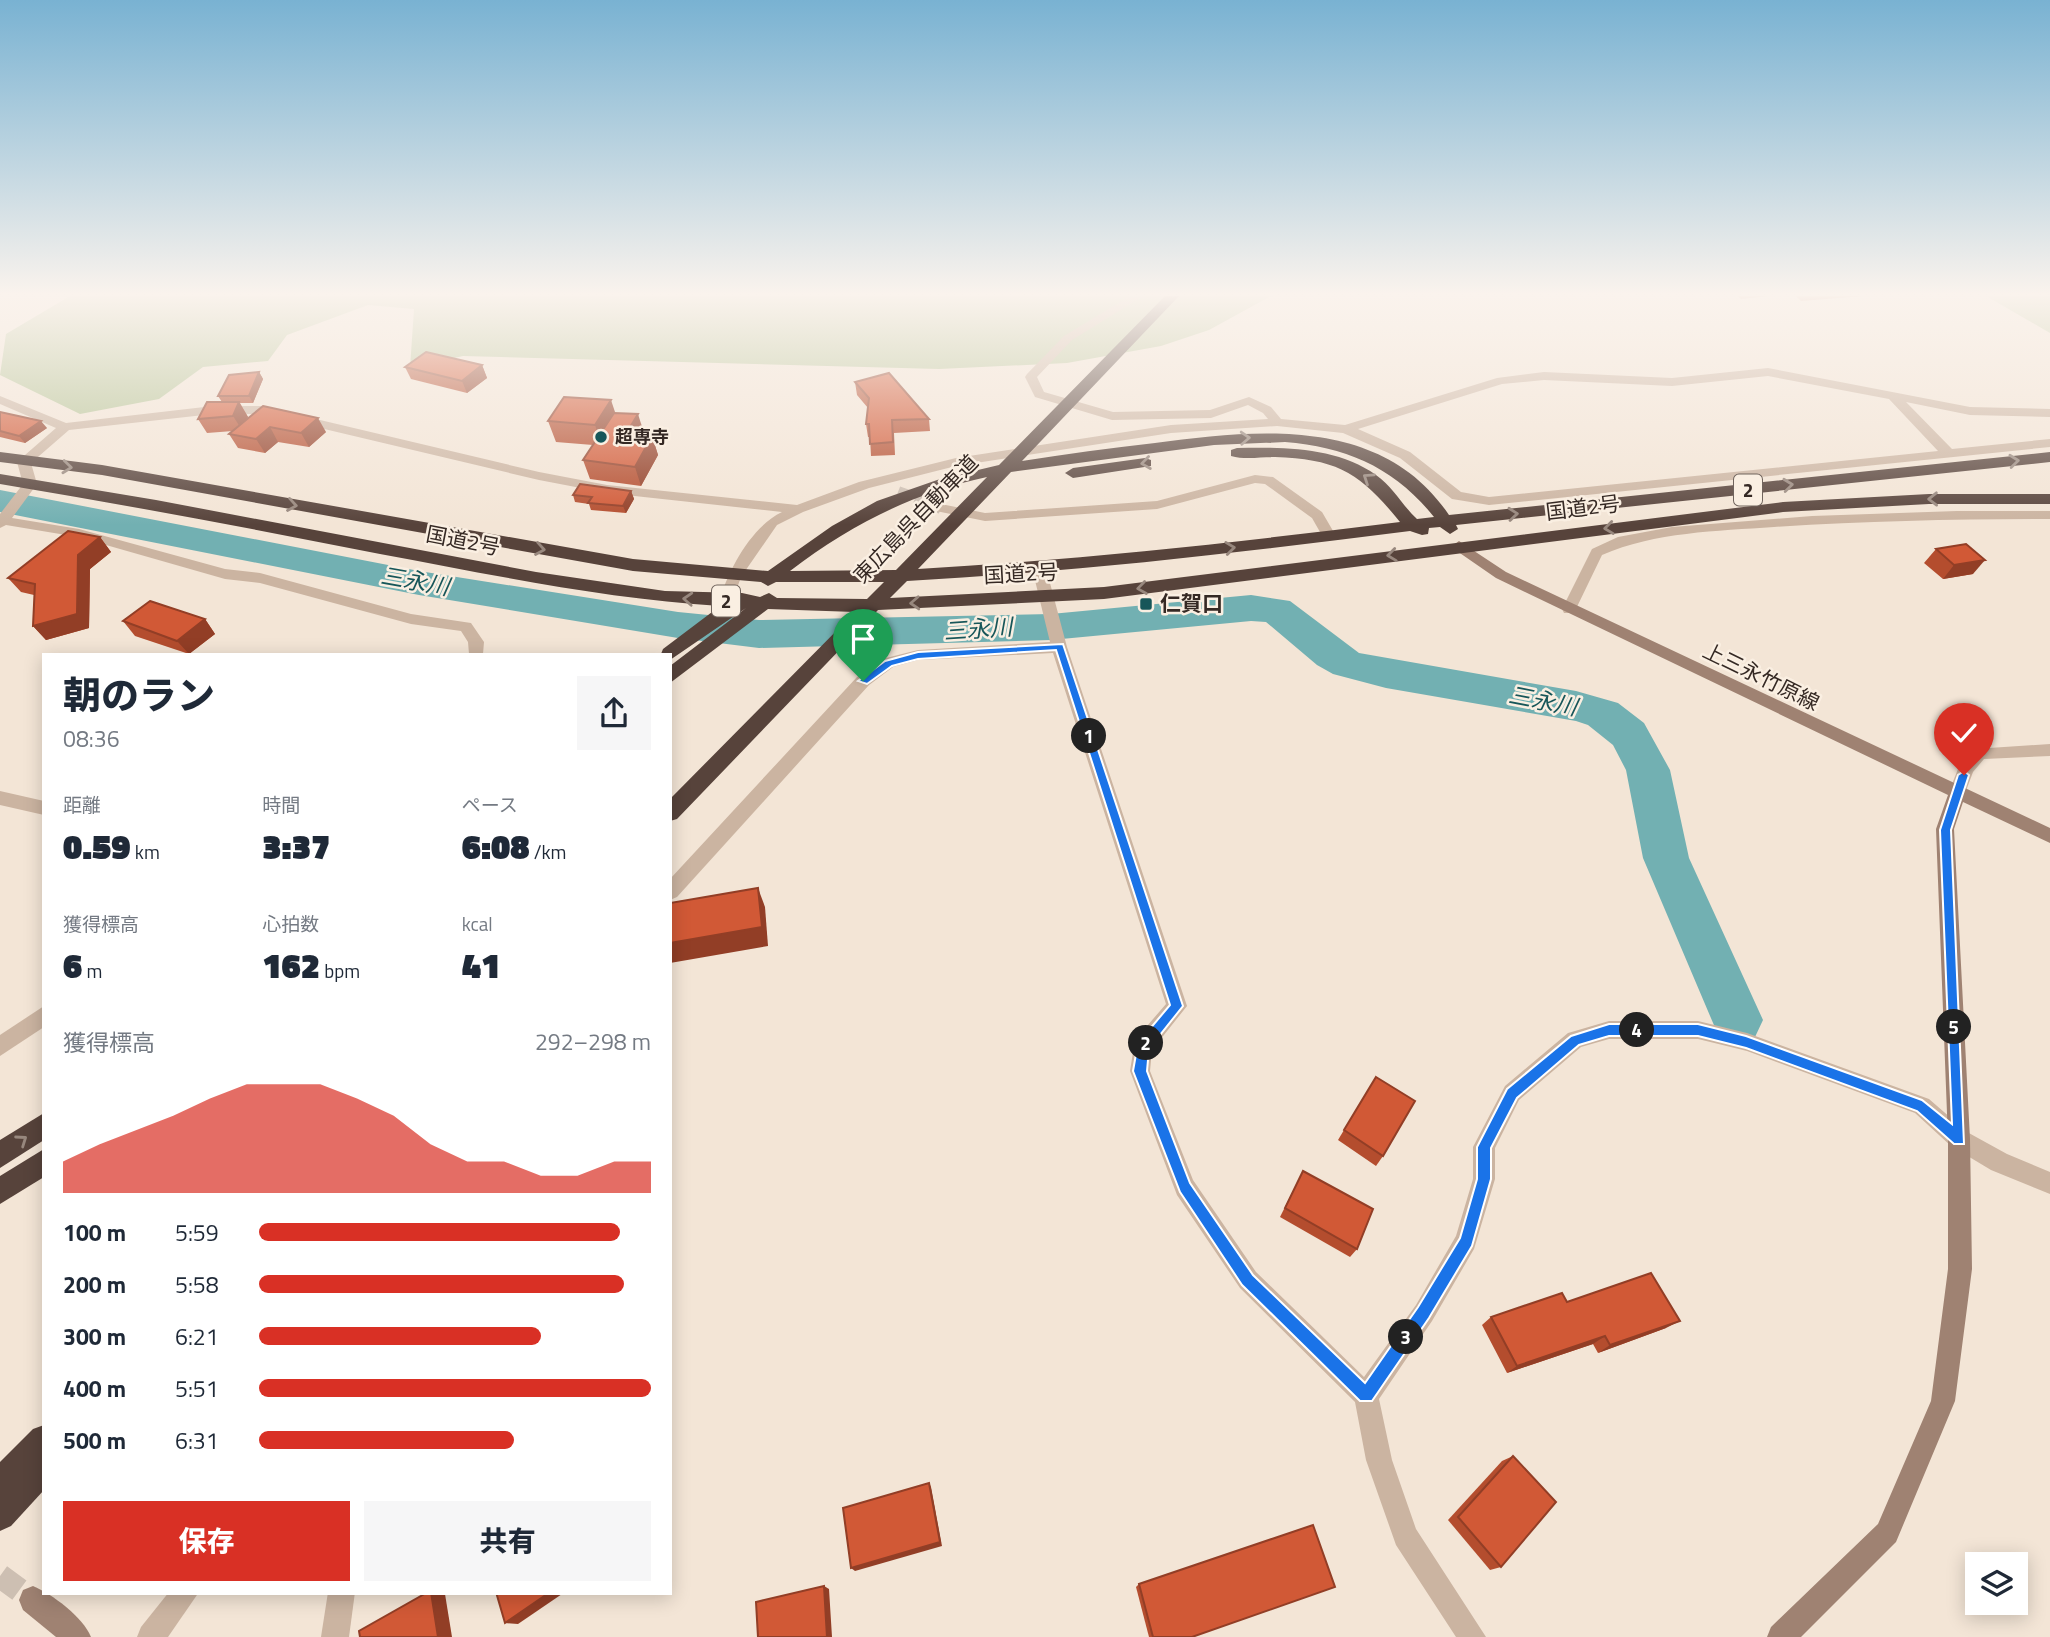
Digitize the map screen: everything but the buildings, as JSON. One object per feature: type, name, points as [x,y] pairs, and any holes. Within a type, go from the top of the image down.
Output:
[{"type":"highway","name":"東広島呉自動車道","points":[[672,811],[1099,372]]},
{"type":"highway","points":[[671,653],[805,551],[883,505],[979,473],[1225,439],[1301,438],[1363,453],[1409,479],[1445,521],[1459,546]]},
{"type":"highway","points":[[672,675],[856,533],[937,498],[1017,480],[1229,453],[1300,454],[1333,461],[1361,473],[1385,490],[1411,526],[1459,546]]},
{"type":"highway","name":"国道2号","points":[[0,457],[102,470],[570,555],[734,576],[845,578],[1039,568],[1445,521],[2050,457]]},
{"type":"highway","name":"国道2号","points":[[0,479],[169,507],[536,578],[665,597],[829,607],[1104,593],[1783,507],[1929,499],[2050,499]]},
{"type":"highway","points":[[0,1155],[42,1126]]},
{"type":"highway","points":[[0,1191],[42,1162]]},
{"type":"highway","points":[[0,1484],[42,1442]]},
{"type":"highway","points":[[0,1515],[42,1469]]},
{"type":"street","points":[[1035,372],[1031,377],[1039,394],[1112,416],[1211,414],[1249,401],[1267,410],[1277,422]]},
{"type":"street","points":[[1346,429],[1501,382],[1544,376],[1672,382],[1764,372]]},
{"type":"street","points":[[1770,372],[1970,411],[2050,413]]},
{"type":"street","points":[[1891,394],[1948,453]]},
{"type":"street","points":[[0,400],[65,427],[212,410],[261,410],[607,489],[797,509]]},
{"type":"street","points":[[726,601],[734,576],[772,522],[797,509],[876,482],[956,462],[1171,429],[1277,422],[1346,429],[1405,455],[1457,496],[1489,501],[2050,443]]},
{"type":"street","points":[[65,427],[24,462],[30,484],[1,521],[79,533],[225,574],[260,578],[411,619],[467,627],[476,642],[476,653]]},
{"type":"street","points":[[941,508],[985,517],[1157,505],[1255,478],[1268,480],[1317,515],[1329,536]]},
{"type":"street","points":[[876,482],[898,492]]},
{"type":"street","points":[[1579,493],[1591,507]]},
{"type":"street","points":[[1569,608],[1597,552],[1612,543],[1642,536],[1794,521],[1945,514],[2050,515]]},
{"type":"street","name":"上三永竹原線","points":[[1459,546],[1501,575],[2050,836]]},
{"type":"street","points":[[1039,568],[1059,647],[1177,1006],[1142,1047],[1140,1071],[1185,1187],[1248,1280],[1366,1396],[1379,1460],[1405,1536],[1472,1637]]},
{"type":"street","points":[[672,890],[863,681],[888,663],[918,655],[1059,647]]},
{"type":"street","points":[[1781,1637],[1887,1533],[1943,1401],[1960,1269],[1959,1139],[1945,830],[1966,769],[1980,753],[2050,750]]},
{"type":"street","points":[[0,798],[42,808]]},
{"type":"street","points":[[0,1047],[42,1016]]},
{"type":"street","points":[[1366,1396],[1424,1313],[1466,1241],[1484,1179],[1484,1147],[1512,1093],[1575,1040],[1609,1030],[1698,1030],[1734,1039],[1922,1106],[1959,1139],[1999,1162],[2050,1183]]},
{"type":"street","points":[[151,1637],[184,1595]]},
{"type":"street","points":[[335,1637],[342,1595]]},
{"type":"street","points":[[33,1600],[77,1637]]},
{"type":"green space","points":[[0,372],[196,372],[159,399],[80,414],[0,375]]},
{"type":"waterway","name":"三永川","points":[[0,501],[419,583],[678,625],[759,634],[939,632],[1051,627],[1251,608],[1276,610],[1331,655],[1347,664],[1386,674],[1576,706],[1603,714],[1629,734],[1648,770],[1666,858],[1737,1020]]},
{"type":"tunnel","points":[[898,492],[941,508]]},
{"type":"tunnel","points":[[0,1576],[33,1600]]},
{"type":"place","name":"超専寺","points":[[601,437]]},
{"type":"place","name":"仁賀口","points":[[1146,604]]},
{"type":"route","points":[[863,681],[888,663],[918,655],[1059,647],[1177,1006],[1142,1047],[1140,1071],[1185,1187],[1248,1280],[1366,1396],[1378,1375],[1424,1313],[1466,1241],[1484,1179],[1484,1147],[1512,1093],[1575,1040],[1609,1030],[1698,1030],[1746,1042],[1922,1106],[1959,1139],[1945,830],[1964,775]]}]
